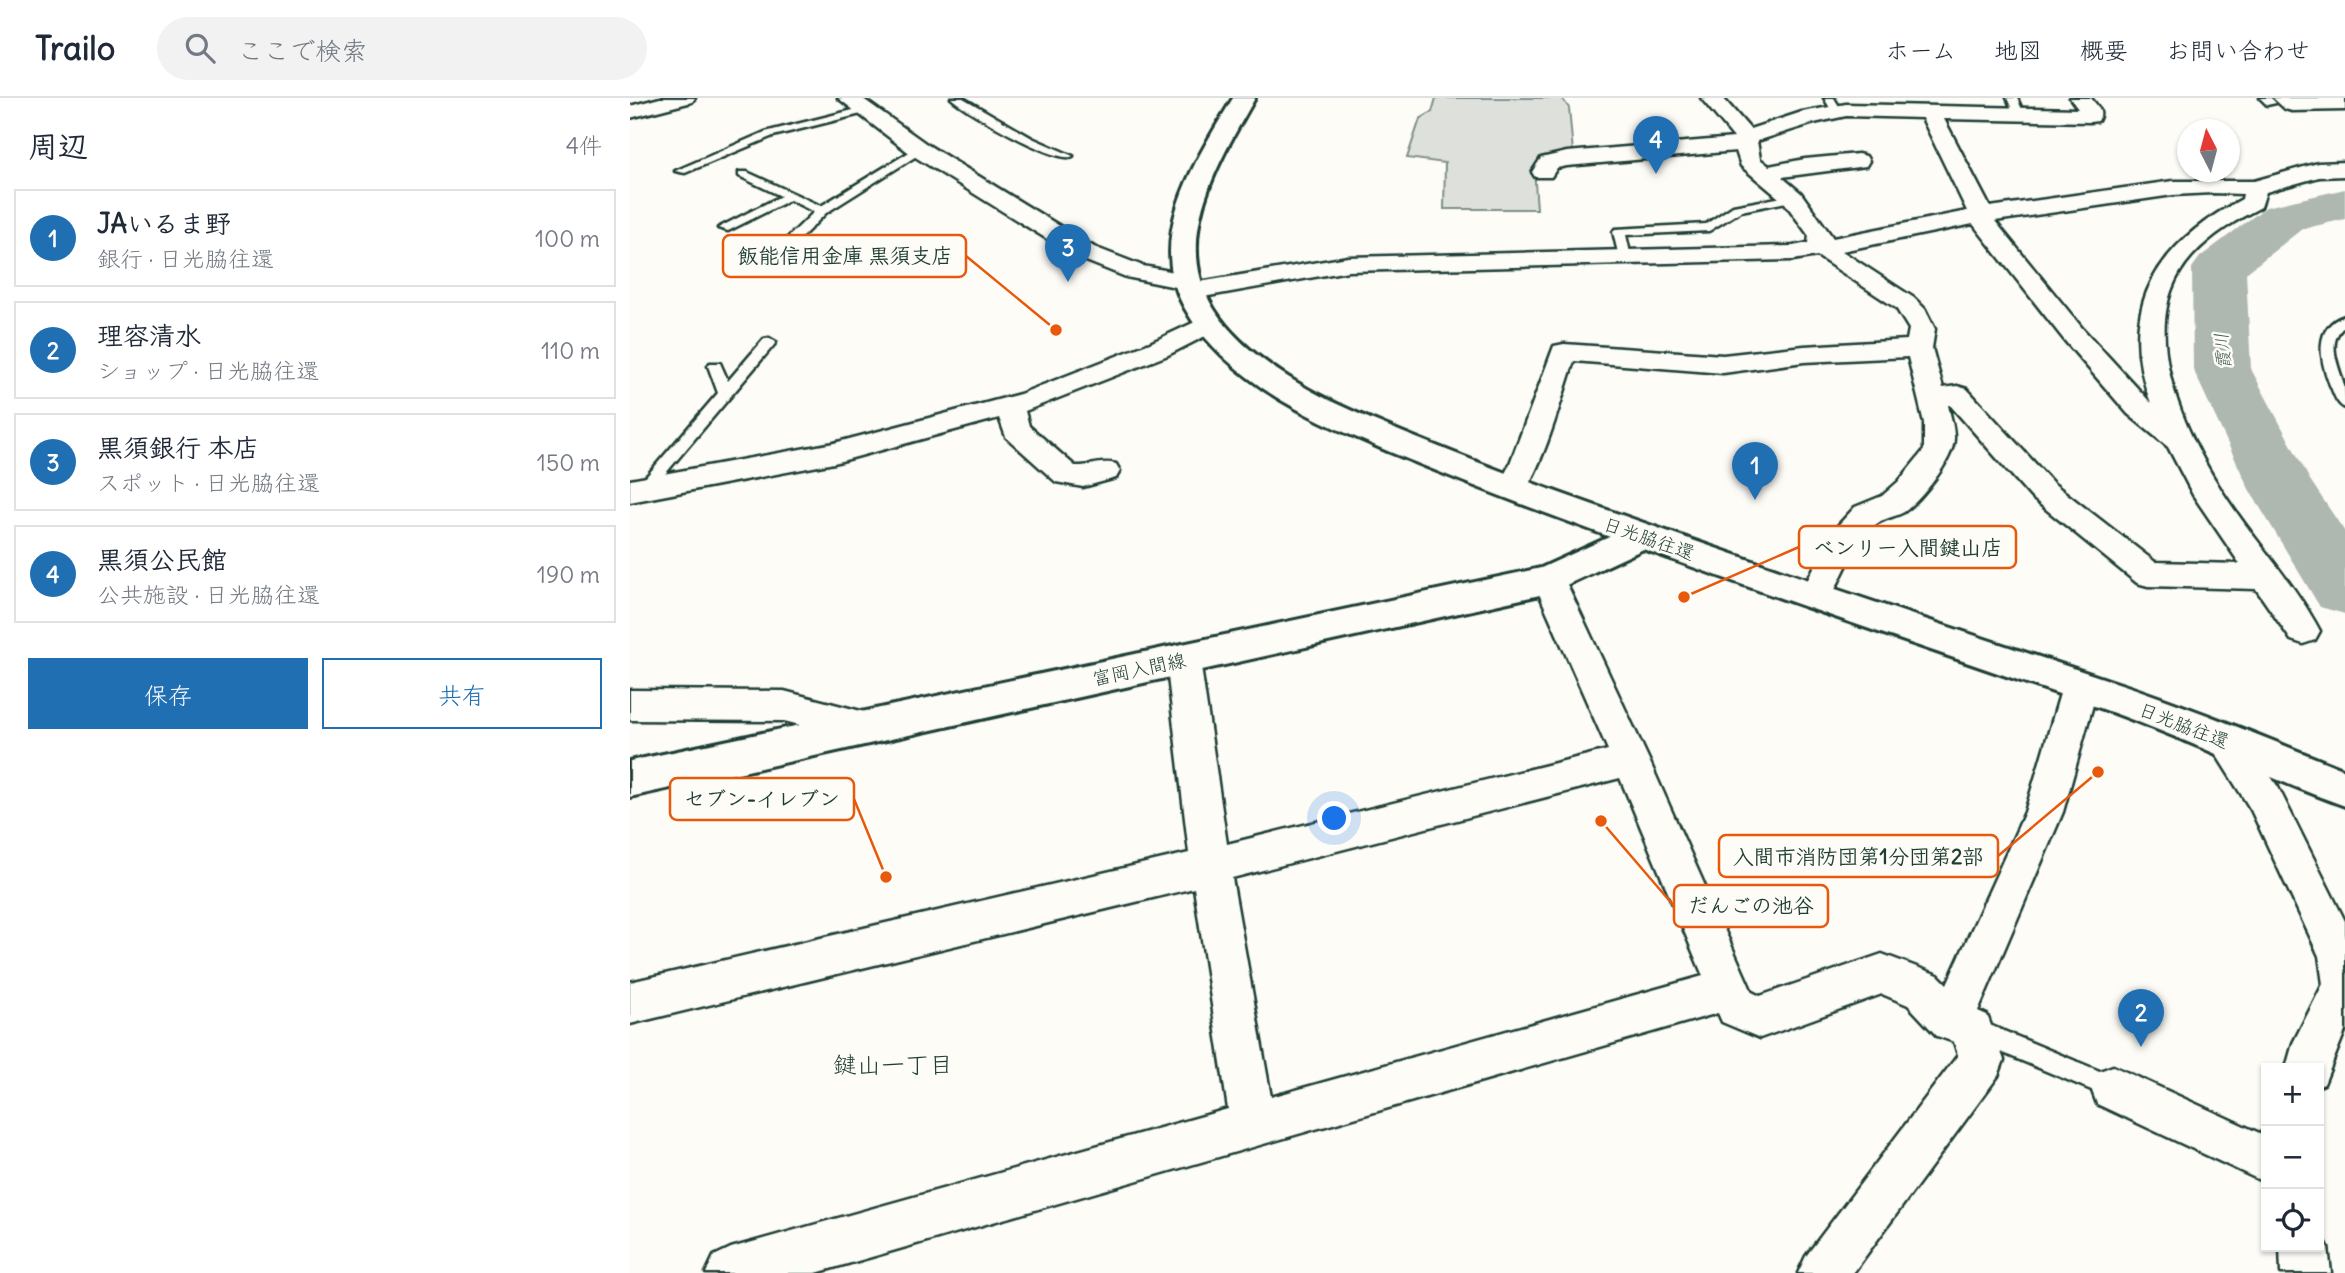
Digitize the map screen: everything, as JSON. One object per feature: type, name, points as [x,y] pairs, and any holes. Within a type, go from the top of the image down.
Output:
[{"type":"main road","name":"日光脇往還","points":[[1244,98],[1194,189],[1182,235],[1190,286],[1198,306],[1210,323],[1245,360],[1283,388],[1326,412],[1512,488],[1640,536],[2112,696],[2345,788]]},
{"type":"main road","name":"富岡入間線","points":[[630,779],[1549,580],[1640,536]]},
{"type":"street","points":[[630,112],[685,98]]},
{"type":"street","points":[[1711,98],[1734,122],[1745,141],[1749,161],[1793,198],[1821,236],[1820,247]]},
{"type":"street","points":[[1543,172],[1549,163],[1567,159],[1745,141],[1810,117],[1833,105],[1929,111],[2015,106],[2090,116],[2090,110],[2080,98]]},
{"type":"street","points":[[2273,100],[2292,105],[2345,104]]},
{"type":"street","points":[[856,104],[920,150],[1025,217],[1112,267],[1190,286],[1348,264],[1793,253],[1979,216],[2173,188],[2255,188],[2318,170],[2345,169]]},
{"type":"street","points":[[1929,111],[1978,206],[1979,216],[2074,335],[2138,407],[2180,441]]},
{"type":"street","points":[[1765,174],[1805,166],[1858,161]]},
{"type":"street","points":[[2255,188],[2253,202],[2203,230],[2177,257],[2161,279],[2154,309],[2151,342],[2157,381],[2180,441],[2204,488],[2303,631]]},
{"type":"street","points":[[1816,595],[1843,540],[1866,515],[1893,504],[1902,496],[1938,452],[1940,437],[1919,348],[1922,329],[1916,315],[1905,303],[1820,247]]},
{"type":"street","points":[[637,490],[834,453],[1010,407],[1158,349],[1210,323]]},
{"type":"street","points":[[1512,488],[1524,466],[1564,352],[1723,365],[1823,352],[1919,348]]},
{"type":"street","points":[[1931,398],[1957,396],[2042,490],[2148,574],[2267,577]]},
{"type":"street","points":[[1010,407],[1016,430],[1067,475],[1083,477],[1105,471]]},
{"type":"street","points":[[1549,580],[1631,760],[1737,1007],[1760,1017],[1882,974],[1923,990],[1962,1025],[1982,1060],[1822,1273]]},
{"type":"street","points":[[1183,660],[1210,866],[1253,1122]]},
{"type":"street","points":[[1962,1025],[2044,812],[2080,687]]},
{"type":"street","points":[[630,705],[785,706],[867,727]]},
{"type":"street","points":[[2225,740],[2265,799],[2340,955],[2344,986],[2309,1063]]},
{"type":"street","points":[[630,1003],[1210,866],[1631,760]]},
{"type":"street","points":[[731,1273],[1253,1122],[1729,989]]},
{"type":"street","points":[[2113,1088],[2261,1158]]},
{"type":"street","points":[[2304,1252],[2306,1273]]},
{"type":"lane","points":[[956,98],[1028,140],[1067,156]]},
{"type":"lane","points":[[681,171],[769,134],[856,104]]},
{"type":"lane","points":[[734,242],[773,259],[821,211],[920,150]]},
{"type":"lane","points":[[743,174],[821,211]]},
{"type":"lane","points":[[724,228],[790,196]]},
{"type":"lane","points":[[1625,257],[1619,232],[1709,227],[1737,208],[1793,198]]},
{"type":"lane","points":[[2345,320],[2339,323],[2330,338],[2325,356],[2345,403]]},
{"type":"lane","points":[[637,490],[769,342]]},
{"type":"lane","points":[[715,366],[725,392]]},
{"type":"lane","points":[[1962,1025],[2113,1088]]},
{"type":"shaded area","points":[[1436,98],[1562,98],[1569,108],[1573,152],[1534,169],[1537,209],[1444,209],[1445,163],[1407,158],[1420,119],[1432,112]]},
{"type":"waterway","name":"霞川","points":[[2345,204],[2284,218],[2219,268],[2222,369],[2282,489],[2345,588]]},
{"type":"place","name":"黒須公民館","points":[[1656,174]]},
{"type":"place","name":"黒須銀行 本店","points":[[1068,282]]},
{"type":"place","name":"飯能信用金庫 黒須支店","points":[[1056,330]]},
{"type":"place","name":"JAいるま野","points":[[1755,500]]},
{"type":"place","name":"ベンリー入間鍵山店","points":[[1684,597]]},
{"type":"place","name":"入間市消防団第1分団第2部","points":[[2098,772]]},
{"type":"place","name":"だんごの池谷","points":[[1601,821]]},
{"type":"place","name":"セブン-イレブン","points":[[886,877]]},
{"type":"place","name":"理容清水","points":[[2141,1047]]},
{"type":"district","name":"鍵山一丁目","points":[[893,1065]]}]
